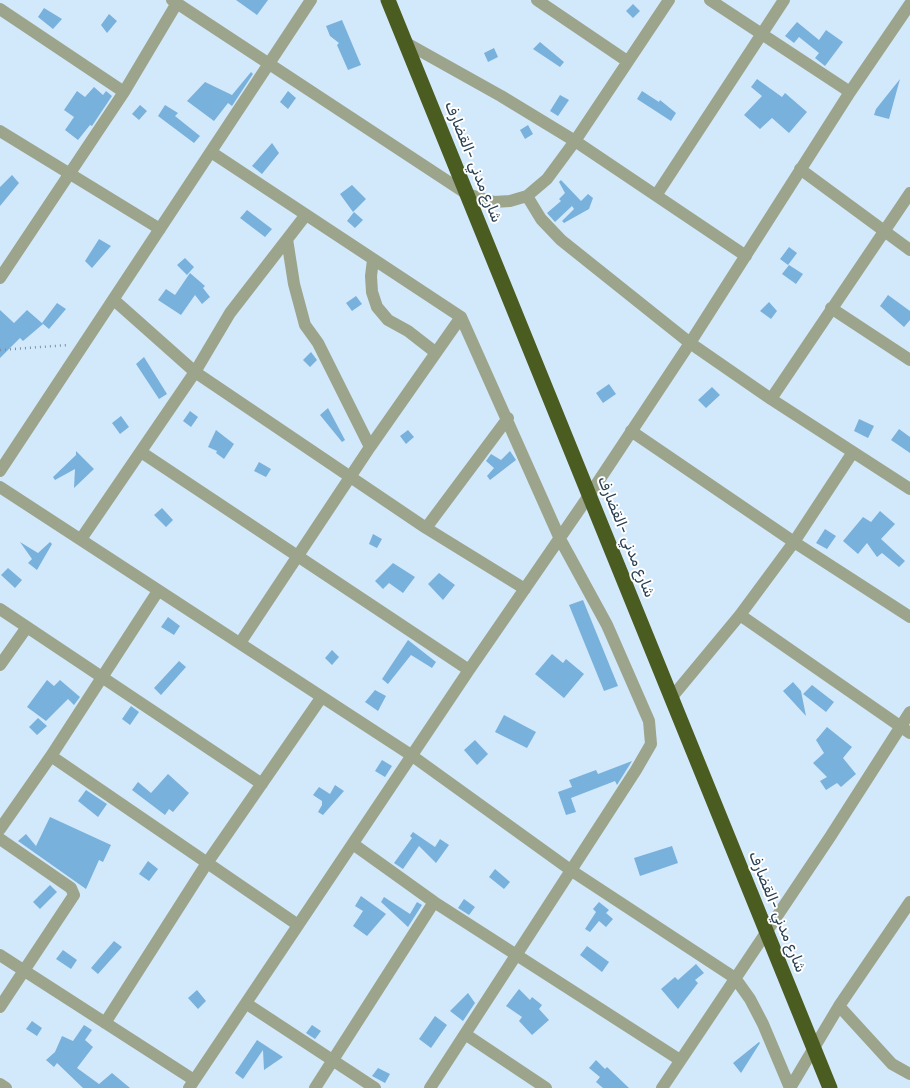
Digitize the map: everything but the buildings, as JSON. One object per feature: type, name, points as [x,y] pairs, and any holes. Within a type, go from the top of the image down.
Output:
[{"type":"highway","name":"شارع مدني -القضارف","points":[[392,2],[545,388],[590,494],[830,1088]]},
{"type":"street","points":[[0,471],[311,0]]},
{"type":"street","points":[[538,0],[551,4],[627,61]]},
{"type":"street","points":[[0,278],[124,92],[174,2],[271,63],[467,194],[494,202],[510,201],[527,196],[547,179],[575,141],[669,0]]},
{"type":"street","points":[[710,0],[850,92]]},
{"type":"street","points":[[657,194],[784,0]]},
{"type":"street","points":[[0,8],[124,92]]},
{"type":"street","points":[[0,955],[105,1023],[191,1084],[247,1004],[469,670],[560,539],[690,343],[850,92],[908,11]]},
{"type":"street","points":[[408,44],[501,96],[575,141],[657,194],[746,256]]},
{"type":"street","points":[[0,130],[160,228]]},
{"type":"street","points":[[211,152],[305,216],[461,317],[508,418],[560,539],[606,625],[649,721],[651,744],[572,871],[430,1088]]},
{"type":"street","points":[[800,169],[910,250]]},
{"type":"street","points":[[771,399],[910,193]]},
{"type":"street","points":[[527,196],[541,219],[560,240],[690,343],[771,399],[910,489]]},
{"type":"street","points":[[81,539],[195,372],[230,313],[305,216]]},
{"type":"street","points":[[287,239],[294,284],[305,325],[318,343],[370,447]]},
{"type":"street","points":[[373,260],[372,292],[377,306],[388,320],[408,331],[435,352]]},
{"type":"street","points":[[114,300],[195,372],[352,476],[426,528],[524,589]]},
{"type":"street","points":[[831,308],[910,360]]},
{"type":"street","points":[[240,643],[370,447],[461,317]]},
{"type":"street","points":[[426,528],[508,418]]},
{"type":"street","points":[[631,431],[794,542],[910,617]]},
{"type":"street","points":[[141,452],[469,670]]},
{"type":"street","points":[[672,697],[740,615],[794,542],[853,452]]},
{"type":"street","points":[[0,487],[411,756],[572,871],[735,978],[750,999],[763,1024],[790,1088]]},
{"type":"street","points":[[0,829],[51,756],[158,591]]},
{"type":"street","points":[[0,609],[262,784]]},
{"type":"street","points":[[740,615],[905,729]]},
{"type":"street","points":[[0,664],[26,627]]},
{"type":"street","points":[[105,1023],[207,863],[321,698]]},
{"type":"street","points":[[662,1088],[830,837],[905,729],[910,712]]},
{"type":"street","points":[[51,756],[298,925]]},
{"type":"street","points":[[0,839],[72,888],[74,895],[0,1007]]},
{"type":"street","points":[[353,844],[434,902],[515,956],[680,1060]]},
{"type":"street","points":[[315,1088],[434,902]]},
{"type":"street","points":[[790,1088],[839,1006],[910,902]]},
{"type":"street","points":[[247,1004],[375,1088]]},
{"type":"street","points":[[839,1006],[892,1064],[910,1074]]},
{"type":"street","points":[[465,1034],[544,1087]]},
{"type":"street","points":[[0,1084],[6,1088]]},
{"type":"path","points":[[0,350],[85,344]]}]
